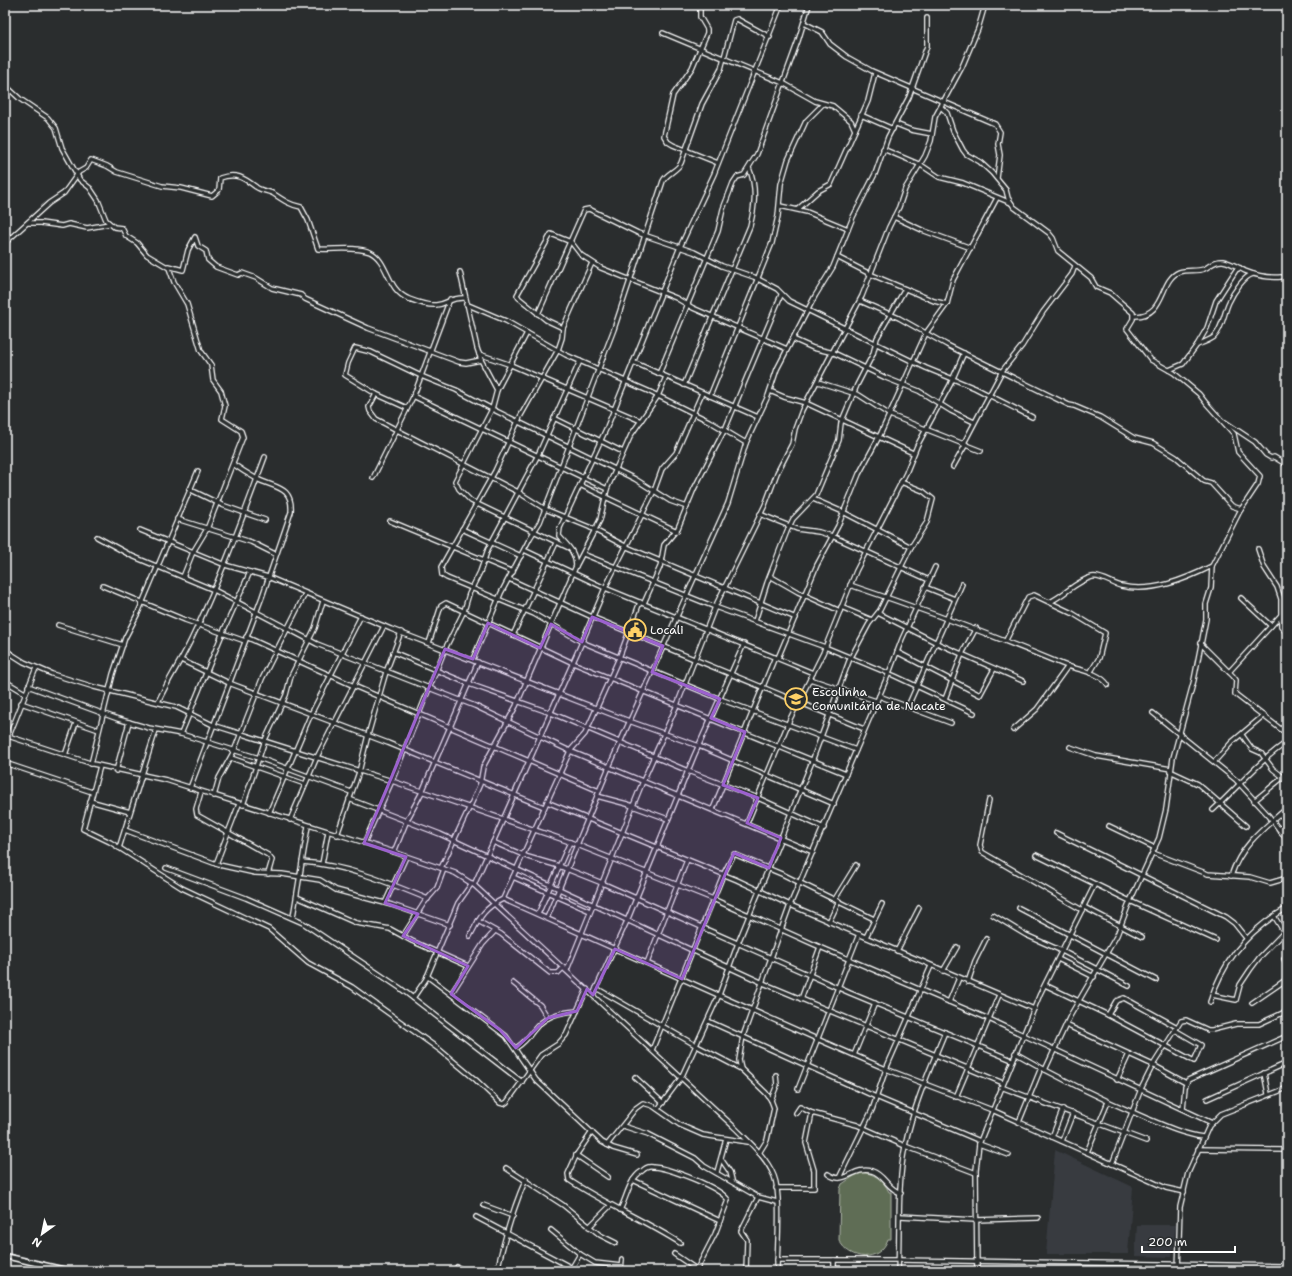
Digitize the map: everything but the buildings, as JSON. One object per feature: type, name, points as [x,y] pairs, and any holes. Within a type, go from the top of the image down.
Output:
[{"type":"main road","points":[[5,1256],[54,1269],[70,1271]]},
{"type":"street","points":[[700,5],[700,17],[707,29],[692,68],[673,95],[665,127],[665,139],[685,150],[718,163]]},
{"type":"street","points":[[576,566],[576,557],[572,549],[559,536],[560,528],[601,440],[680,247],[714,174],[770,37],[781,5]]},
{"type":"street","points":[[659,374],[718,231],[723,209],[733,183],[737,177],[744,174],[749,168],[757,154],[804,23],[809,5]]},
{"type":"street","points":[[478,921],[495,931],[550,973],[558,973],[565,968],[582,934],[643,781],[665,734],[708,629],[715,607],[794,439],[796,424],[860,301],[905,189],[921,165],[928,148],[935,117],[945,101],[974,40],[985,5]]},
{"type":"street","points":[[547,918],[629,721],[728,503],[746,443],[770,391],[777,369],[837,257],[848,229],[875,174],[883,149],[912,88],[927,46],[927,18]]},
{"type":"street","points":[[472,659],[499,598],[545,509],[599,371],[631,280],[663,181],[667,175],[679,167],[702,104],[719,74],[735,19],[770,37]]},
{"type":"street","points":[[804,23],[822,32],[830,44],[847,58],[875,73],[945,101],[996,124],[1000,132],[998,144],[1000,155],[997,180]]},
{"type":"street","points":[[663,33],[782,83],[823,104],[833,106],[851,121],[855,130]]},
{"type":"street","points":[[798,209],[818,191],[831,184],[869,96],[875,73]]},
{"type":"street","points":[[5,85],[20,99],[48,118],[56,128],[62,148],[82,183],[94,194],[103,208],[106,220],[114,227],[122,228],[126,236],[137,243],[147,255],[167,266],[183,270],[188,250],[195,237],[198,246],[206,251],[208,260],[216,267],[238,275],[242,273],[256,278],[272,288],[301,295],[305,299],[368,328],[459,362],[466,363],[481,360]]},
{"type":"street","points":[[710,396],[772,243],[780,206],[783,175],[794,146],[806,120],[823,104]]},
{"type":"street","points":[[941,107],[947,112],[953,131],[963,150],[986,166],[1006,190],[1011,203]]},
{"type":"street","points":[[861,115],[892,129]]},
{"type":"street","points":[[896,124],[911,130],[932,134]]},
{"type":"street","points":[[883,149],[921,165],[939,176],[963,183],[1011,203],[1049,233],[1053,238],[1058,251],[1091,278],[1096,287],[1110,293],[1134,316],[1142,316],[1152,309],[1161,300],[1169,280],[1179,272],[1205,269],[1216,261],[1224,261],[1264,277],[1281,277]]},
{"type":"street","points":[[5,243],[28,224],[49,203],[64,192],[77,174],[86,168],[91,160],[107,166],[117,172],[162,186],[181,188],[212,196],[218,190],[220,178],[227,175],[239,175],[252,182],[257,187],[273,193],[283,201],[301,207],[308,220],[318,249],[368,252],[381,263],[393,285],[403,296],[432,305],[437,305],[450,299],[465,298]]},
{"type":"street","points":[[684,385],[750,226],[754,206],[754,186],[749,168]]},
{"type":"street","points":[[713,809],[762,688],[776,657],[789,635],[817,565],[832,536],[859,474],[890,414],[926,333],[947,304],[953,280],[997,198]]},
{"type":"street","points":[[780,206],[798,209],[848,229]]},
{"type":"street","points":[[538,314],[586,208],[646,235],[680,247],[758,279],[776,289],[789,301],[913,362],[988,395],[1032,417]]},
{"type":"street","points":[[894,217],[922,230],[971,248]]},
{"type":"street","points":[[28,224],[41,223],[62,226],[69,224],[87,228],[109,224]]},
{"type":"street","points":[[563,328],[538,314],[517,295],[549,236],[554,234],[571,242],[581,255],[592,263],[612,273],[676,298],[687,305],[713,317],[787,349]]},
{"type":"street","points":[[837,257],[870,274],[934,302],[947,304]]},
{"type":"street","points":[[592,263],[563,328],[562,338],[558,350],[518,422],[491,478],[452,546],[440,571],[448,578],[499,598],[551,624],[582,642],[720,699],[856,750]]},
{"type":"street","points":[[167,266],[174,282],[187,304],[201,351],[211,365],[213,380],[221,391],[225,406],[222,419],[241,431],[243,437],[206,529],[193,552],[183,577]]},
{"type":"street","points":[[953,468],[974,422],[1002,371],[1022,346],[1043,312],[1072,274],[1075,266]]},
{"type":"street","points":[[1169,370],[1183,364],[1197,345],[1207,328],[1216,301],[1236,270],[1240,268]]},
{"type":"street","points":[[460,272],[466,304],[479,354],[497,390]]},
{"type":"street","points":[[1197,345],[1214,337],[1229,302],[1245,279],[1249,275],[1254,274]]},
{"type":"street","points":[[756,622],[770,576],[789,526],[813,499],[839,440],[842,421],[853,393],[877,344],[877,338],[905,289]]},
{"type":"street","points":[[470,936],[478,921],[489,906],[503,899],[570,751],[585,734],[588,728],[620,658],[629,632],[642,603],[654,582],[662,561],[664,545],[677,531],[687,506],[734,408],[781,295]]},
{"type":"street","points":[[373,478],[413,396],[450,299]]},
{"type":"street","points":[[860,301],[890,314],[1068,405],[1100,417],[1134,438],[1153,443],[1176,457],[1204,481],[1211,483],[1212,486],[1225,497],[1232,506],[1241,509]]},
{"type":"street","points":[[466,304],[506,321],[599,371],[658,396],[746,443]]},
{"type":"street","points":[[1019,1122],[1028,1097],[1079,1001],[1107,954],[1130,901],[1153,854],[1166,809],[1171,770],[1194,680],[1200,643],[1206,619],[1206,604],[1211,582],[1212,566],[1241,509],[1258,484],[1260,476],[1238,452],[1234,434],[1194,389],[1182,382],[1169,370],[1150,360],[1128,332],[1128,327],[1134,316]]},
{"type":"street","points":[[527,333],[497,390],[492,409],[456,476],[456,486],[476,504],[556,543],[572,549]]},
{"type":"street","points":[[793,339],[813,348],[834,353],[886,378],[919,391],[939,404],[974,422]]},
{"type":"street","points":[[407,408],[376,394],[345,375],[348,363],[355,348],[371,352],[420,376],[456,390],[635,479],[670,501],[687,506]]},
{"type":"street","points":[[747,823],[798,702],[825,647],[865,552],[964,353]]},
{"type":"street","points":[[479,354],[511,365],[566,390],[641,421]]},
{"type":"street","points":[[364,843],[392,781],[445,649],[464,611],[491,543],[538,455],[580,361]]},
{"type":"street","points":[[633,362],[734,408],[758,417]]},
{"type":"street","points":[[403,936],[436,888],[442,868],[481,780],[484,767],[518,701],[576,566],[600,520],[607,489],[623,452],[631,435],[658,396],[666,377]]},
{"type":"street","points":[[818,382],[853,393],[890,414],[965,443],[981,451]]},
{"type":"street","points":[[770,391],[784,397],[806,403],[913,454]]},
{"type":"street","points":[[413,998],[427,976],[450,925],[458,903],[473,884],[487,857],[605,588],[643,514],[662,469],[676,453],[702,393]]},
{"type":"street","points":[[376,394],[369,407],[376,419],[518,492],[545,509],[595,530],[627,547],[796,618]]},
{"type":"street","points":[[413,396],[508,442],[562,466],[607,489]]},
{"type":"street","points":[[554,418],[623,452]]},
{"type":"street","points":[[1224,422],[1255,442],[1266,455],[1271,458],[1274,457],[1287,465]]},
{"type":"street","points":[[158,702],[172,672],[181,660],[199,625],[225,565],[265,457]]},
{"type":"street","points":[[190,788],[256,612],[275,554],[291,512],[290,498],[280,488],[257,479],[232,464]]},
{"type":"street","points":[[91,764],[109,691],[123,645],[198,470]]},
{"type":"street","points":[[658,1109],[682,1078],[719,996],[738,943],[813,760],[850,658],[872,620],[878,613],[910,547],[927,522],[934,501],[931,496],[901,482]]},
{"type":"street","points":[[580,484],[677,531]]},
{"type":"street","points":[[189,489],[217,502],[265,520]]},
{"type":"street","points":[[813,499],[843,512],[876,531],[910,547]]},
{"type":"street","points":[[760,514],[789,526],[832,536],[929,580]]},
{"type":"street","points":[[177,518],[206,529],[251,542],[275,554]]},
{"type":"street","points":[[390,521],[513,572]]},
{"type":"street","points":[[462,529],[521,556]]},
{"type":"street","points":[[140,530],[225,565],[268,577],[305,594],[384,626],[629,721],[699,746],[834,804]]},
{"type":"street","points":[[97,536],[124,552],[237,601],[286,629],[340,654],[461,702],[475,706],[570,751],[747,823],[813,852]]},
{"type":"street","points":[[513,635],[556,543]]},
{"type":"street","points":[[1258,549],[1264,566],[1277,587],[1282,606],[1280,615],[1281,626],[1287,634]]},
{"type":"street","points":[[524,550],[605,588],[813,673]]},
{"type":"street","points":[[583,554],[715,607],[825,647],[974,712]]},
{"type":"street","points":[[1050,602],[1071,590],[1078,582],[1090,577],[1136,588],[1160,586],[1212,566]]},
{"type":"street","points":[[741,1069],[739,1060],[743,1036],[773,958],[790,905],[824,828],[878,696],[889,674],[906,628],[935,567]]},
{"type":"street","points":[[181,734],[223,632],[250,572]]},
{"type":"street","points":[[770,576],[805,595],[872,620]]},
{"type":"street","points":[[509,579],[592,617],[864,729]]},
{"type":"street","points":[[908,706],[935,642],[962,584]]},
{"type":"street","points":[[850,585],[976,628],[1068,666],[1101,677],[1108,685]]},
{"type":"street","points":[[104,586],[199,625],[246,639],[275,651],[450,728],[599,791]]},
{"type":"street","points":[[925,588],[955,599]]},
{"type":"street","points":[[214,796],[219,778],[231,758],[256,693],[275,651],[305,594]]},
{"type":"street","points":[[1006,640],[1028,597],[1032,595],[1050,602],[1105,633],[1099,658],[1090,673]]},
{"type":"street","points":[[1241,598],[1271,626]]},
{"type":"street","points":[[216,864],[282,704],[288,684],[309,640],[324,601]]},
{"type":"street","points":[[429,643],[443,604],[446,603],[573,663],[846,774]]},
{"type":"street","points":[[1282,606],[1287,606]]},
{"type":"street","points":[[878,613],[935,642],[1022,681]]},
{"type":"street","points":[[1229,672],[1280,615]]},
{"type":"street","points":[[269,813],[311,714],[340,654],[361,616]]},
{"type":"street","points":[[58,625],[123,645]]},
{"type":"street","points":[[290,820],[317,757],[384,626]]},
{"type":"street","points":[[945,699],[962,654],[976,628]]},
{"type":"street","points":[[337,835],[359,772],[386,672],[401,632]]},
{"type":"street","points":[[1200,643],[1236,680],[1235,694],[1287,734]]},
{"type":"street","points":[[593,995],[637,898],[688,771],[744,644]]},
{"type":"street","points":[[5,650],[36,668],[109,691],[158,702],[189,713],[213,725],[266,740],[359,772],[392,781],[578,845],[713,899],[820,947],[849,958],[989,1019],[1212,1123]]},
{"type":"street","points":[[393,652],[469,684],[551,713],[588,728],[654,757],[758,798],[824,828]]},
{"type":"street","points":[[897,652],[980,695],[994,668]]},
{"type":"street","points":[[5,662],[10,653]]},
{"type":"street","points":[[181,660],[282,704],[405,749],[544,807]]},
{"type":"street","points":[[394,852],[406,820],[422,792],[478,662]]},
{"type":"street","points":[[1013,730],[1037,709],[1068,666]]},
{"type":"street","points":[[36,668],[7,736],[91,764],[166,780],[394,852],[442,868],[473,884],[682,1078],[759,1153],[774,1176],[776,1188],[778,1271]]},
{"type":"street","points":[[810,679],[876,701]]},
{"type":"street","points":[[5,681],[25,693]]},
{"type":"street","points":[[28,686],[129,722],[156,730],[181,734],[259,758],[309,775],[351,792]]},
{"type":"street","points":[[878,696],[951,723]]},
{"type":"street","points":[[21,703],[99,730]]},
{"type":"street","points":[[1153,713],[1215,761],[1239,783],[1287,840]]},
{"type":"street","points":[[1215,761],[1232,742],[1264,715]]},
{"type":"street","points":[[116,770],[129,722]]},
{"type":"street","points":[[65,755],[76,723]]},
{"type":"street","points":[[119,848],[140,775],[156,730]]},
{"type":"street","points":[[1242,734],[1252,749],[1261,753],[1265,761],[1285,775],[1287,780]]},
{"type":"street","points":[[1213,810],[1239,783],[1265,761],[1277,748],[1287,742]]},
{"type":"street","points":[[1070,748],[1096,756],[1171,770],[1186,776],[1198,784],[1246,826]]},
{"type":"street","points":[[231,758],[305,784]]},
{"type":"street","points":[[5,763],[92,792]]},
{"type":"street","points":[[100,766],[83,829],[119,848],[182,888],[269,928],[308,963],[352,988],[397,1018],[428,1043],[440,1050],[476,1080],[500,1103],[504,1104],[508,1102],[541,1055],[562,1040],[587,989]]},
{"type":"street","points":[[1254,801],[1285,775]]},
{"type":"street","points":[[201,792],[196,809],[197,815],[271,858],[272,860],[268,874]]},
{"type":"street","points":[[597,796],[633,806],[668,819]]},
{"type":"street","points":[[349,799],[406,820],[454,841],[763,983],[900,1042],[968,1069],[1028,1097],[1073,1112],[1146,1141]]},
{"type":"street","points":[[989,800],[980,846],[982,852],[1083,908],[1142,937]]},
{"type":"street","points":[[90,801],[130,812]]},
{"type":"street","points":[[547,802],[723,875],[968,982],[1034,1009]]},
{"type":"street","points":[[1232,876],[1241,853],[1256,834],[1287,808]]},
{"type":"street","points":[[1279,829],[1287,824]]},
{"type":"street","points":[[293,917],[308,826]]},
{"type":"street","points":[[1109,826],[1155,848]]},
{"type":"street","points":[[125,830],[216,864],[255,874],[268,874],[322,881],[336,890],[385,903],[450,925]]},
{"type":"street","points":[[322,864],[328,832]]},
{"type":"street","points":[[1056,833],[1226,918],[1234,923],[1246,938]]},
{"type":"street","points":[[493,842],[523,855],[559,866],[602,883],[837,987],[1012,1060]]},
{"type":"street","points":[[538,914],[570,842]]},
{"type":"street","points":[[652,1050],[723,875],[734,854],[769,868],[874,919]]},
{"type":"street","points":[[1153,854],[1208,874],[1250,877],[1270,883],[1287,878]]},
{"type":"street","points":[[1036,855],[1130,901],[1216,940]]},
{"type":"street","points":[[385,903],[406,856]]},
{"type":"street","points":[[647,964],[687,860]]},
{"type":"street","points":[[302,862],[322,864],[352,871],[428,899]]},
{"type":"street","points":[[835,899],[856,865]]},
{"type":"street","points":[[166,868],[293,917],[413,998],[522,1082]]},
{"type":"street","points":[[513,877],[590,911]]},
{"type":"street","points":[[976,1271],[976,1173],[980,1143],[1012,1060],[1034,1009],[1095,884]]},
{"type":"street","points":[[297,897],[356,923],[383,927],[468,966]]},
{"type":"street","points":[[503,899],[886,1069],[992,1110],[1166,1188],[1184,1192]]},
{"type":"street","points":[[829,922],[839,901]]},
{"type":"street","points":[[866,937],[882,904]]},
{"type":"street","points":[[897,951],[919,908]]},
{"type":"street","points":[[1019,908],[1156,980]]},
{"type":"street","points":[[1210,1002],[1222,970],[1246,938],[1274,916],[1287,908]]},
{"type":"street","points":[[993,915],[1026,935],[1062,951],[1129,986]]},
{"type":"street","points":[[1212,995],[1236,1000],[1240,985],[1250,970],[1267,949],[1283,934],[1284,931],[1274,916]]},
{"type":"street","points":[[452,994],[483,944],[495,931]]},
{"type":"street","points":[[798,1089],[806,1065],[859,934]]},
{"type":"street","points":[[968,982],[975,961],[986,938]]},
{"type":"street","points":[[801,999],[820,947]]},
{"type":"street","points":[[943,971],[957,947]]},
{"type":"street","points":[[1287,955],[1284,959],[1287,965]]},
{"type":"street","points":[[1058,959],[1094,977]]},
{"type":"street","points":[[839,1178],[863,1128],[886,1069],[900,1042],[931,966]]},
{"type":"street","points":[[427,976],[500,1030],[516,1048],[530,1072],[541,1086],[607,1145],[637,1155]]},
{"type":"street","points":[[950,1002],[959,978]]},
{"type":"street","points":[[1252,1003],[1287,979]]},
{"type":"street","points":[[513,983],[540,1005],[548,1018]]},
{"type":"street","points":[[1045,985],[1108,1015],[1194,1061],[1201,1045],[1124,998],[1116,1001],[1108,1015]]},
{"type":"street","points":[[596,988],[697,1046],[741,1069],[771,1100],[774,1108],[767,1140],[759,1153]]},
{"type":"street","points":[[956,1097],[999,995]]},
{"type":"street","points":[[854,1055],[875,1003]]},
{"type":"street","points":[[516,1048],[526,1041],[533,1030],[548,1018],[555,1014],[577,1010]]},
{"type":"street","points":[[1112,1164],[1141,1089],[1165,1045],[1183,1020],[1208,1030],[1236,1024],[1259,1024],[1287,1011]]},
{"type":"street","points":[[708,1021],[1009,1155]]},
{"type":"street","points":[[1066,1025],[1153,1065],[1186,1083]]},
{"type":"street","points":[[898,1271],[901,1193],[905,1146],[914,1114],[945,1032]]},
{"type":"street","points":[[1183,1109],[1186,1083],[1192,1077],[1287,1036]]},
{"type":"street","points":[[1015,1053],[1108,1102],[1179,1132],[1204,1137]]},
{"type":"street","points":[[1117,1080],[1129,1054]]},
{"type":"street","points":[[1208,1099],[1287,1063]]},
{"type":"street","points":[[1264,1073],[1268,1094]]},
{"type":"street","points":[[771,1100],[777,1086],[776,1075]]},
{"type":"street","points":[[635,1077],[663,1103]]},
{"type":"street","points":[[1178,1271],[1178,1214],[1188,1173],[1198,1149],[1212,1123],[1221,1114],[1268,1094],[1287,1088]]},
{"type":"street","points":[[1087,1152],[1108,1102]]},
{"type":"street","points":[[607,1145],[640,1104],[648,1103],[680,1125],[697,1133],[749,1142]]},
{"type":"street","points":[[796,1113],[800,1107],[812,1114],[863,1128],[976,1173]]},
{"type":"street","points":[[1052,1137],[1063,1109]]},
{"type":"street","points":[[1062,1141],[1073,1112]]},
{"type":"street","points":[[776,1188],[814,1188],[814,1170],[806,1144],[812,1114]]},
{"type":"street","points":[[623,1126],[648,1134],[695,1158],[704,1166],[732,1180],[758,1197],[777,1202]]},
{"type":"street","points":[[592,1132],[576,1155],[568,1178],[591,1195],[610,1206],[649,1224],[680,1243]]},
{"type":"street","points":[[717,1172],[726,1139]]},
{"type":"street","points":[[1198,1149],[1287,1150]]},
{"type":"street","points":[[576,1155],[608,1177]]},
{"type":"street","points":[[721,1159],[730,1172],[732,1180]]},
{"type":"street","points":[[620,1210],[633,1180],[643,1170],[652,1167],[698,1180],[727,1199],[720,1221],[698,1270],[674,1254]]},
{"type":"street","points":[[506,1168],[526,1179],[563,1205],[600,1235],[616,1243]]},
{"type":"street","points":[[828,1174],[839,1178],[857,1171],[870,1171],[885,1180],[892,1190],[901,1193]]},
{"type":"street","points":[[497,1271],[517,1201],[526,1179]]},
{"type":"street","points":[[633,1180],[720,1221]]},
{"type":"street","points":[[746,1271],[747,1240],[741,1231],[758,1197]]},
{"type":"street","points":[[483,1205],[513,1216]]},
{"type":"street","points":[[589,1227],[610,1206]]},
{"type":"street","points":[[900,1216],[976,1220],[1038,1218]]},
{"type":"street","points":[[476,1217],[571,1270],[580,1254]]},
{"type":"street","points":[[552,1230],[580,1254],[595,1263],[621,1266]]},
{"type":"street","points":[[621,1271],[622,1259]]},
{"type":"street","points":[[778,1260],[899,1260],[1287,1266]]},
{"type":"street","points":[[834,1260],[834,1271]]},
{"type":"street","points":[[1251,1271],[1253,1266]]},
{"type":"street","points":[[1253,1266],[1256,1271]]},
{"type":"street","points":[[457,1267],[465,1271]]},
{"type":"highlighted area","points":[[592,617],[663,646],[652,672],[720,699],[711,718],[745,732],[723,785],[758,798],[747,823],[781,838],[769,868],[734,853],[682,979],[615,949],[593,995],[587,989],[577,1011],[548,1018],[516,1048],[500,1030],[451,994],[468,966],[403,936],[418,914],[385,903],[406,857],[364,843],[445,649],[473,659],[488,623],[540,648],[551,624],[582,642]]},
{"type":"shaded area","points":[[1055,1150],[1133,1187],[1128,1254],[1046,1254]]},
{"type":"shaded area","points":[[1137,1225],[1176,1225],[1172,1257],[1135,1256]]},
{"type":"green space","points":[[860,1172],[874,1175],[881,1180],[889,1192],[891,1192],[891,1239],[888,1239],[884,1247],[878,1252],[872,1255],[864,1256],[850,1252],[839,1240],[840,1189],[842,1184]]},
{"type":"place","name":"Locali","points":[[635,630]]},
{"type":"place","name":"Escolinha Comunitária de Nacate","points":[[796,699]]}]
